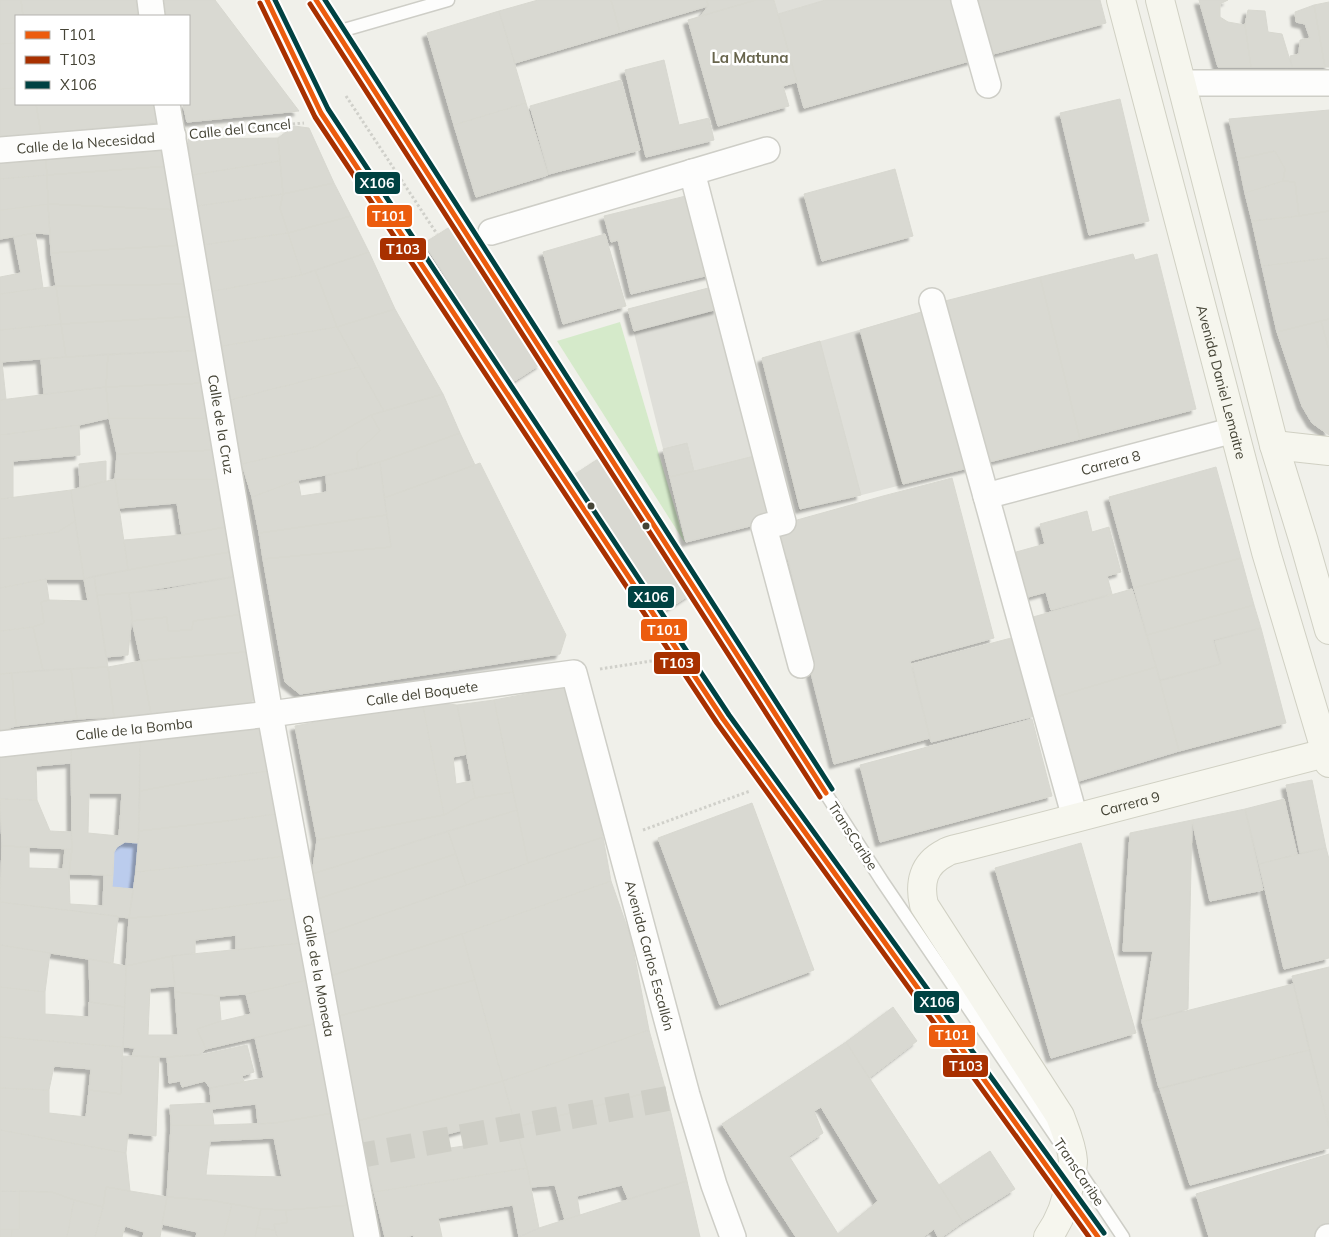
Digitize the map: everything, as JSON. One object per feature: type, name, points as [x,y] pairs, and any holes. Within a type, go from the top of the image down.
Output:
[{"type":"main road","name":"Avenida Daniel Lemaitre","points":[[1121,0],[1266,552],[1328,756]]},
{"type":"main road","points":[[1160,0],[1274,445],[1329,630]]},
{"type":"main road","points":[[1274,445],[1329,451]]},
{"type":"main road","name":"Carrera 9","points":[[1073,1161],[1068,1138],[1060,1116],[924,905],[921,893],[925,871],[945,853],[960,848],[1328,756]]},
{"type":"main road","points":[[1048,1237],[1060,1219],[1068,1196],[1073,1161]]},
{"type":"street","points":[[150,0],[152,15]]},
{"type":"street","points":[[964,0],[988,85]]},
{"type":"street","points":[[1182,83],[1329,83]]},
{"type":"street","name":"Calle de la Cruz","points":[[167,105],[270,714]]},
{"type":"street","name":"Calle de la Necesidad","points":[[0,150],[173,136]]},
{"type":"street","points":[[491,232],[766,150]]},
{"type":"street","points":[[692,172],[783,522],[764,528],[801,664]]},
{"type":"street","points":[[932,300],[1075,818]]},
{"type":"street","name":"Carrera 8","points":[[986,496],[1234,430]]},
{"type":"street","name":"Calle del Boquete","points":[[270,714],[574,673]]},
{"type":"street","name":"Avenida Carlos Escallón","points":[[574,673],[688,1095],[714,1185],[733,1237]]},
{"type":"street","name":"Calle de la Bomba","points":[[0,744],[270,714]]},
{"type":"street","name":"Calle de la Moneda","points":[[270,714],[367,1237]]},
{"type":"lane","name":"TransCaribe","points":[[267,0],[321,113],[723,719],[1098,1237]]},
{"type":"lane","name":"TransCaribe","points":[[316,0],[882,881],[1123,1237]]},
{"type":"lane","points":[[337,32],[448,0]]},
{"type":"path","points":[[346,96],[437,234]]},
{"type":"path","name":"Calle del Cancel","points":[[173,136],[307,122]]},
{"type":"path","points":[[574,673],[660,659]]},
{"type":"path","points":[[619,839],[750,792]]},
{"type":"green space","points":[[620,322],[685,543],[557,341]]},
{"type":"shaded area","points":[[774,0],[825,0],[778,14]]},
{"type":"shaded area","points":[[712,287],[754,456],[694,471],[687,444],[663,449],[628,309]]},
{"type":"shaded area","points":[[928,310],[972,467],[799,511],[762,358]]},
{"type":"water","points":[[125,842],[138,843],[133,889],[112,887],[114,852],[117,847]]},
{"type":"building","points":[[0,0],[21,0],[23,15],[15,15],[15,43],[0,44]]},
{"type":"building","points":[[21,0],[136,0],[139,15],[23,15]]},
{"type":"building","points":[[163,0],[215,0],[299,111],[187,122],[183,105],[190,105],[190,15],[166,15]]},
{"type":"building","points":[[538,0],[611,0],[620,32],[515,63],[499,11]]},
{"type":"building","points":[[611,0],[707,0],[708,6],[620,32]]},
{"type":"building","points":[[707,0],[756,0],[701,16],[708,6]]},
{"type":"building","points":[[756,0],[774,0],[797,82],[783,86],[789,106],[718,126],[688,20]]},
{"type":"building","points":[[825,0],[956,0],[973,60],[804,108],[778,14]]},
{"type":"building","points":[[975,0],[1100,0],[1106,23],[990,55]]},
{"type":"building","points":[[1199,0],[1228,0],[1220,4],[1220,17],[1228,22],[1245,25],[1251,67],[1218,67]]},
{"type":"building","points":[[1329,2],[1329,67],[1325,67],[1314,5]]},
{"type":"building","points":[[1314,5],[1325,67],[1292,67],[1290,56],[1299,54],[1300,40],[1310,38],[1305,24],[1296,22],[1295,12]]},
{"type":"building","points":[[1248,10],[1265,11],[1268,32],[1282,34],[1292,67],[1251,67],[1245,25]]},
{"type":"building","points":[[499,11],[526,103],[454,125],[427,33]]},
{"type":"building","points":[[15,43],[15,88],[0,89],[0,44]]},
{"type":"building","points":[[664,60],[679,125],[709,118],[714,140],[646,157],[625,70]]},
{"type":"building","points":[[621,80],[640,150],[549,174],[530,106]]},
{"type":"building","points":[[15,88],[15,105],[36,105],[41,134],[0,139],[0,89]]},
{"type":"building","points":[[1120,99],[1149,221],[1089,235],[1060,113]]},
{"type":"building","points":[[526,103],[548,175],[476,197],[454,125]]},
{"type":"building","points":[[36,105],[156,105],[160,122],[41,134]]},
{"type":"building","points":[[1329,110],[1329,211],[1299,216],[1295,182],[1283,181],[1285,169],[1275,151],[1238,159],[1229,119]]},
{"type":"building","points":[[294,126],[309,128],[334,183],[283,194],[278,138]]},
{"type":"building","points":[[278,138],[280,161],[192,175],[188,139]]},
{"type":"building","points":[[167,142],[170,166],[47,175],[45,151]]},
{"type":"building","points":[[45,151],[47,175],[0,179],[0,155]]},
{"type":"building","points":[[1275,151],[1285,169],[1283,181],[1245,193],[1238,159]]},
{"type":"building","points":[[280,161],[283,194],[197,206],[192,175]]},
{"type":"building","points":[[170,166],[180,210],[48,204],[47,175]]},
{"type":"building","points":[[895,169],[913,236],[822,261],[804,194]]},
{"type":"building","points":[[47,175],[48,204],[0,210],[0,179]]},
{"type":"building","points":[[1283,181],[1295,182],[1299,216],[1252,221],[1245,193]]},
{"type":"building","points":[[334,183],[351,216],[288,233],[280,208],[283,194]]},
{"type":"building","points":[[283,194],[280,208],[288,233],[202,245],[197,206]]},
{"type":"building","points":[[694,194],[713,274],[631,294],[618,240],[611,242],[604,216]]},
{"type":"building","points":[[48,204],[180,210],[183,245],[51,253]]},
{"type":"building","points":[[48,204],[50,234],[35,233],[0,239],[0,210]]},
{"type":"building","points":[[1329,211],[1329,258],[1262,266],[1252,221]]},
{"type":"building","points":[[351,216],[369,252],[302,275],[288,233]]},
{"type":"building","points":[[453,225],[541,364],[513,382],[424,243]]},
{"type":"building","points":[[35,233],[43,288],[0,294],[0,277],[21,273],[14,237]]},
{"type":"building","points":[[288,233],[302,275],[208,292],[202,245]]},
{"type":"building","points":[[605,234],[626,306],[563,324],[543,252]]},
{"type":"building","points":[[183,245],[196,284],[56,286],[51,253]]},
{"type":"building","points":[[369,252],[395,309],[337,327],[315,270]]},
{"type":"building","points":[[1133,254],[1135,260],[1157,254],[1196,409],[1080,439],[1040,277]]},
{"type":"building","points":[[1329,258],[1329,319],[1277,332],[1262,266]]},
{"type":"building","points":[[315,270],[337,327],[222,346],[208,292],[302,275]]},
{"type":"building","points":[[1040,277],[1080,439],[981,464],[941,302]]},
{"type":"building","points":[[196,284],[200,316],[61,324],[56,286]]},
{"type":"building","points":[[56,286],[61,324],[0,330],[0,294]]},
{"type":"building","points":[[712,287],[718,309],[634,331],[628,309]]},
{"type":"building","points":[[395,309],[443,394],[384,411],[337,327]]},
{"type":"building","points":[[928,310],[972,467],[903,484],[860,330]]},
{"type":"building","points":[[200,316],[204,350],[66,357],[61,324]]},
{"type":"building","points":[[1329,319],[1329,350],[1321,321]]},
{"type":"building","points":[[1321,321],[1329,350],[1329,435],[1312,423],[1302,406],[1277,332]]},
{"type":"building","points":[[61,324],[66,357],[0,362],[0,330]]},
{"type":"building","points":[[337,327],[359,367],[230,400],[222,346]]},
{"type":"building","points":[[820,341],[861,495],[800,509],[762,358]]},
{"type":"building","points":[[204,350],[206,383],[106,387],[108,354]]},
{"type":"building","points":[[108,354],[106,387],[44,394],[41,359]]},
{"type":"building","points":[[0,362],[2,362],[6,399],[0,400]]},
{"type":"building","points":[[359,367],[384,411],[371,415],[315,447],[242,464],[230,400]]},
{"type":"building","points":[[206,383],[211,418],[109,418],[106,387]]},
{"type":"building","points":[[106,387],[109,418],[79,425],[0,435],[0,400]]},
{"type":"building","points":[[443,394],[460,433],[358,469],[357,452],[380,431],[371,415]]},
{"type":"building","points":[[371,415],[380,431],[357,452],[358,469],[298,480],[252,497],[242,464],[315,447]]},
{"type":"building","points":[[109,418],[211,418],[216,450],[117,454]]},
{"type":"building","points":[[79,425],[80,455],[13,461],[13,498],[0,499],[0,435]]},
{"type":"building","points":[[460,433],[475,465],[384,498],[380,462]]},
{"type":"building","points":[[687,443],[694,471],[670,477],[663,449]]},
{"type":"building","points":[[216,450],[218,479],[115,479],[117,454]]},
{"type":"building","points":[[754,456],[770,521],[686,542],[670,477]]},
{"type":"building","points":[[601,457],[691,594],[665,611],[575,474]]},
{"type":"building","points":[[106,461],[106,481],[80,488],[79,464]]},
{"type":"building","points":[[380,462],[387,515],[259,533],[252,497],[298,480],[301,496],[327,492],[326,476]]},
{"type":"building","points":[[480,463],[566,635],[560,654],[300,694],[285,682],[263,559],[391,547],[384,498]]},
{"type":"building","points":[[1216,467],[1241,558],[1134,588],[1109,497]]},
{"type":"building","points":[[952,478],[994,638],[910,661],[930,738],[834,764],[810,669],[794,629],[802,617],[788,559],[778,555],[772,527]]},
{"type":"building","points":[[115,479],[128,570],[84,579],[71,490]]},
{"type":"building","points":[[115,479],[218,479],[231,526],[182,535],[177,503],[119,508]]},
{"type":"building","points":[[71,490],[75,521],[58,532],[0,539],[0,499]]},
{"type":"building","points":[[1087,511],[1092,532],[1109,527],[1121,572],[1107,576],[1112,594],[1051,610],[1046,592],[1028,597],[1016,552],[1045,544],[1040,524]]},
{"type":"building","points":[[387,515],[391,547],[263,559],[259,533]]},
{"type":"building","points":[[75,521],[84,579],[46,579],[0,588],[0,539],[58,532]]},
{"type":"building","points":[[231,526],[235,551],[128,570],[124,540],[182,535]]},
{"type":"building","points":[[235,551],[244,575],[129,593],[97,595],[94,576]]},
{"type":"building","points":[[1241,558],[1254,605],[1147,635],[1134,588]]},
{"type":"building","points":[[244,575],[251,613],[193,621],[192,630],[168,631],[167,617],[132,621],[129,593],[164,590]]},
{"type":"building","points":[[94,576],[108,667],[43,670],[33,627],[44,623],[41,602],[49,600],[88,601],[84,579]]},
{"type":"building","points":[[46,579],[49,600],[41,602],[44,623],[33,627],[0,631],[0,588]]},
{"type":"building","points":[[1132,589],[1156,667],[1056,697],[1033,617]]},
{"type":"building","points":[[129,593],[132,615],[128,655],[106,657],[97,595]]},
{"type":"building","points":[[1254,605],[1261,628],[1213,640],[1220,664],[1160,680],[1147,635]]},
{"type":"building","points":[[251,613],[256,651],[141,661],[132,621],[167,617],[168,631],[192,630],[193,621]]},
{"type":"building","points":[[33,627],[43,670],[0,674],[0,631]]},
{"type":"building","points":[[1261,628],[1286,723],[1179,751],[1160,681],[1221,664],[1215,641]]},
{"type":"building","points":[[1015,637],[1035,716],[931,742],[912,664]]},
{"type":"building","points":[[256,651],[259,693],[248,705],[151,714],[141,661]]},
{"type":"building","points":[[141,661],[151,714],[114,717],[108,667]]},
{"type":"building","points":[[108,667],[114,717],[77,719],[71,669]]},
{"type":"building","points":[[1156,667],[1179,751],[1079,781],[1056,697]]},
{"type":"building","points":[[71,669],[77,719],[16,726],[12,673]]},
{"type":"building","points":[[12,673],[16,726],[3,730],[0,729],[0,674]]},
{"type":"building","points":[[569,686],[603,837],[528,863],[494,700]]},
{"type":"building","points":[[494,700],[513,792],[475,798],[457,705]]},
{"type":"building","points":[[422,701],[444,815],[317,840],[295,726]]},
{"type":"building","points":[[422,701],[457,705],[467,754],[453,757],[456,784],[472,781],[475,798],[444,815]]},
{"type":"building","points":[[1032,719],[1052,796],[880,842],[860,765]]},
{"type":"building","points":[[266,723],[276,770],[188,782],[140,791],[140,737]]},
{"type":"building","points":[[140,737],[138,843],[125,842],[117,847],[114,852],[113,875],[69,874],[72,849],[71,743]],"holes":[[[89,793],[122,793],[119,836],[88,833]]]},
{"type":"building","points":[[71,743],[71,763],[36,766],[37,800],[0,799],[0,752]]},
{"type":"building","points":[[276,770],[283,813],[139,831],[140,791],[188,782]]},
{"type":"building","points":[[1312,780],[1326,848],[1300,853],[1286,785]]},
{"type":"building","points":[[513,792],[517,810],[312,874],[317,840],[444,815],[475,798]]},
{"type":"building","points":[[0,799],[37,800],[50,831],[71,832],[72,849],[2,846]]},
{"type":"building","points":[[1284,799],[1297,854],[1259,864],[1245,809]]},
{"type":"building","points":[[752,803],[814,970],[720,1005],[658,838]]},
{"type":"building","points":[[1245,809],[1263,890],[1210,901],[1192,820]]},
{"type":"building","points":[[517,810],[528,863],[466,885],[448,831]]},
{"type":"building","points":[[283,813],[288,856],[136,872],[139,831]]},
{"type":"building","points":[[1192,820],[1188,1009],[1142,1022],[1153,951],[1123,951],[1130,833]]},
{"type":"building","points":[[448,831],[456,854],[314,900],[312,874]]},
{"type":"building","points":[[603,837],[611,881],[462,934],[330,976],[321,936]]},
{"type":"building","points":[[1081,843],[1136,1033],[1051,1058],[995,868]]},
{"type":"building","points":[[2,846],[29,847],[29,868],[63,869],[65,849],[72,849],[69,874],[70,904],[103,906],[104,875],[113,875],[112,887],[133,889],[129,918],[0,902]]},
{"type":"building","points":[[1326,848],[1329,859],[1329,958],[1284,969],[1259,864]]},
{"type":"building","points":[[456,854],[466,885],[321,936],[314,900]]},
{"type":"building","points":[[288,856],[296,898],[160,916],[129,918],[136,872]]},
{"type":"building","points":[[611,881],[631,938],[649,1030],[503,1081],[462,934]]},
{"type":"building","points":[[296,898],[301,943],[236,950],[236,935],[195,940],[195,953],[126,966],[129,918],[160,916]]},
{"type":"building","points":[[0,902],[118,916],[113,963],[0,945]]},
{"type":"building","points":[[462,934],[475,980],[339,1016],[330,976]]},
{"type":"building","points":[[301,943],[308,980],[246,994],[219,996],[175,992],[172,956]]},
{"type":"building","points":[[0,945],[50,953],[45,992],[0,987]]},
{"type":"building","points":[[172,956],[175,986],[150,988],[148,1035],[178,1035],[175,992],[219,996],[221,1021],[197,1029],[206,1049],[199,1055],[167,1057],[132,1056],[135,1048],[123,1047],[126,966]]},
{"type":"building","points":[[89,959],[126,966],[125,1007],[90,1002]]},
{"type":"building","points":[[1329,967],[1329,1127],[1292,976]]},
{"type":"building","points":[[308,980],[317,1023],[206,1049],[197,1029],[251,1014],[246,994]]},
{"type":"building","points":[[475,980],[503,1081],[358,1121],[339,1016]]},
{"type":"building","points":[[1293,984],[1309,1050],[1159,1088],[1142,1022]]},
{"type":"building","points":[[0,987],[45,992],[45,1014],[89,1017],[89,1002],[125,1007],[123,1047],[0,1037]]},
{"type":"building","points":[[893,1007],[917,1041],[869,1078],[846,1042]]},
{"type":"building","points":[[317,1023],[333,1113],[258,1124],[256,1104],[212,1109],[214,1125],[171,1125],[170,1105],[211,1103],[210,1088],[264,1078],[255,1038]]},
{"type":"building","points":[[649,1030],[665,1088],[516,1127],[503,1081]]},
{"type":"building","points":[[0,1037],[123,1047],[121,1094],[89,1090],[91,1069],[54,1066],[49,1090],[0,1088]]},
{"type":"building","points":[[846,1042],[963,1222],[942,1237],[938,1237],[934,1229],[923,1237],[796,1237],[722,1124]],"holes":[[[821,1107],[878,1201],[838,1234],[789,1156],[823,1133],[814,1111]]]},
{"type":"building","points":[[247,1045],[254,1072],[242,1076],[244,1082],[210,1088],[205,1081],[182,1087],[180,1081],[169,1083],[167,1057],[205,1054]]},
{"type":"building","points":[[1309,1050],[1329,1128],[1329,1148],[1190,1185],[1160,1089]]},
{"type":"building","points":[[122,1056],[159,1057],[156,1136],[128,1133],[126,1153],[0,1130],[0,1088],[49,1090],[49,1113],[86,1117],[89,1090],[121,1094]]},
{"type":"building","points":[[503,1081],[527,1168],[374,1192],[358,1121]],"holes":[[[480,1125],[483,1143],[437,1150],[437,1137]]]},
{"type":"building","points":[[665,1088],[687,1181],[628,1199],[622,1185],[577,1196],[580,1215],[565,1220],[555,1185],[531,1187],[516,1127]]},
{"type":"building","points":[[333,1113],[351,1205],[286,1210],[261,1209],[209,1200],[167,1197],[171,1125],[275,1123]],"holes":[[[274,1138],[282,1177],[206,1175],[210,1141]]]},
{"type":"building","points":[[0,1130],[126,1153],[130,1191],[106,1187],[103,1207],[52,1192],[0,1191]]},
{"type":"building","points":[[990,1151],[1015,1189],[963,1222],[939,1185]]},
{"type":"building","points":[[1329,1154],[1329,1233],[1316,1237],[1209,1237],[1196,1194]]},
{"type":"building","points":[[527,1168],[539,1228],[519,1237],[513,1205],[438,1218],[442,1237],[414,1237],[413,1235],[407,1237],[385,1237],[374,1192]]},
{"type":"building","points":[[687,1181],[700,1237],[519,1237],[539,1228]]},
{"type":"building","points":[[106,1187],[167,1197],[160,1237],[143,1237],[144,1232],[125,1226],[122,1237],[95,1237]]},
{"type":"building","points":[[0,1191],[19,1191],[19,1229],[0,1229]]},
{"type":"building","points":[[19,1191],[52,1192],[74,1200],[67,1237],[11,1237],[12,1229],[19,1229]]},
{"type":"building","points":[[167,1197],[209,1200],[232,1204],[224,1237],[196,1237],[197,1232],[162,1224]]},
{"type":"building","points":[[74,1200],[103,1207],[95,1237],[67,1237]]},
{"type":"building","points":[[232,1204],[261,1209],[255,1237],[224,1237]]},
{"type":"building","points":[[351,1205],[358,1237],[277,1237],[274,1224],[287,1223],[286,1210]]},
{"type":"building","points":[[261,1209],[286,1210],[287,1223],[274,1224],[275,1230],[257,1228]]},
{"type":"building","points":[[257,1228],[275,1230],[277,1237],[255,1237]]},
{"type":"building","points":[[0,1229],[12,1229],[11,1237],[0,1237]]},
{"type":"tunnel","points":[[352,1157],[687,1095]]},
{"type":"transit line","name":"T101","points":[[267,0],[321,113],[723,719],[1098,1237]]},
{"type":"transit line","name":"X106","points":[[275,0],[328,109],[729,715],[1104,1233]]},
{"type":"transit line","name":"T101","points":[[316,0],[826,793]]},
{"type":"transit line","name":"X106","points":[[325,0],[832,789]]},
{"type":"transit line","name":"T103","points":[[260,3],[315,117],[717,723],[1089,1237]]},
{"type":"transit line","name":"T103","points":[[310,4],[820,797]]},
{"type":"district","name":"La Matuna","points":[[750,58]]}]
